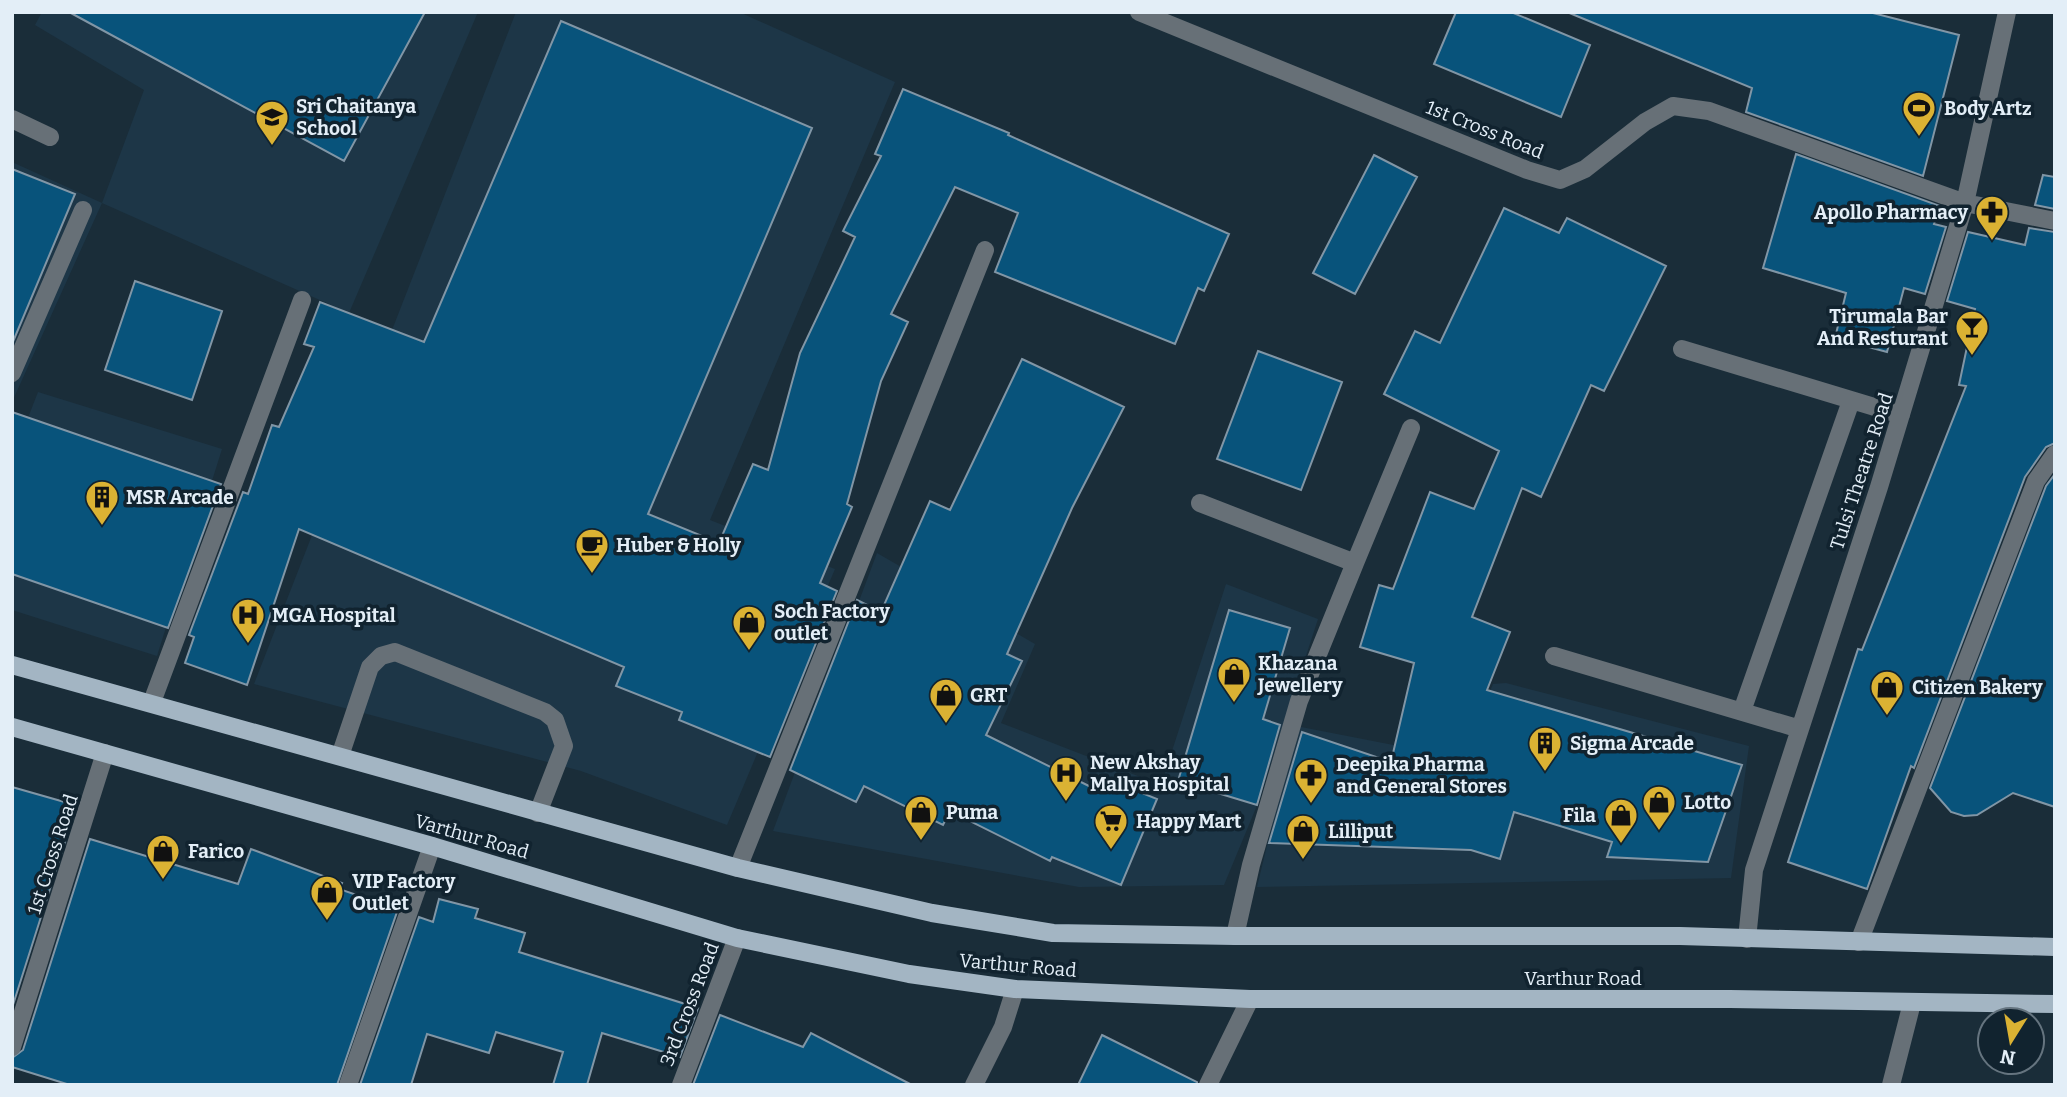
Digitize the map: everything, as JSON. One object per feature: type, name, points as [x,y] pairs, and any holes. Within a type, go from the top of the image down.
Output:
[{"type":"main road","name":"Varthur Road","points":[[12,665],[738,868],[932,913],[1053,933],[1747,939],[2055,947]]},
{"type":"main road","name":"Varthur Road","points":[[12,727],[432,846],[737,938],[909,974],[1015,989],[1250,999],[1730,999],[2055,1004]]},
{"type":"street","name":"1st Cross Road","points":[[1139,12],[1527,170],[1560,180],[1585,169],[1645,122],[1673,106],[1709,111],[1965,203]]},
{"type":"street","name":"Tulsi Theatre Road","points":[[1747,939],[1754,870],[1901,415],[1965,203],[2007,12]]},
{"type":"street","points":[[12,119],[50,137]]},
{"type":"street","points":[[1965,203],[2055,222]]},
{"type":"street","points":[[12,373],[83,210]]},
{"type":"street","points":[[738,868],[985,250]]},
{"type":"street","points":[[152,702],[302,300]]},
{"type":"street","points":[[1682,349],[1901,415]]},
{"type":"street","points":[[1742,711],[1851,401]]},
{"type":"street","points":[[1235,936],[1251,865],[1299,701],[1411,428]]},
{"type":"street","points":[[1858,942],[2036,481],[2055,454]]},
{"type":"street","points":[[1200,503],[1355,562]]},
{"type":"street","points":[[340,756],[370,667],[381,656],[395,652],[545,712],[555,720],[564,746],[538,813]]},
{"type":"street","points":[[1554,656],[1800,729]]},
{"type":"street","name":"1st Cross Road","points":[[12,1046],[106,753]]},
{"type":"street","points":[[348,1085],[432,846]]},
{"type":"street","name":"3rd Cross Road","points":[[681,1085],[737,938]]},
{"type":"street","points":[[974,1085],[1003,1027],[1015,989]]},
{"type":"street","points":[[1208,1085],[1250,999]]},
{"type":"street","points":[[1891,1085],[1912,1003]]},
{"type":"shaded area","name":"Sri Chaitanya School","points":[[42,12],[478,12],[349,313],[102,203],[144,90],[35,25]]},
{"type":"shaded area","points":[[516,12],[739,12],[895,82],[710,520],[835,569],[727,825],[581,771],[254,684]]},
{"type":"shaded area","points":[[12,162],[102,203],[12,402]]},
{"type":"shaded area","name":"MSR Arcade","points":[[38,392],[222,449],[157,656],[12,610],[12,459]]},
{"type":"shaded area","points":[[877,553],[1035,644],[1001,723],[1161,785],[1226,584],[1318,619],[1258,803],[1224,885],[1079,887],[773,831]]},
{"type":"shaded area","points":[[1506,683],[1749,746],[1731,878],[1257,887],[1296,726],[1460,758],[1493,684]]},
{"type":"building","points":[[69,12],[425,12],[344,161]]},
{"type":"building","points":[[1456,12],[1511,12],[1590,45],[1561,117],[1434,64]]},
{"type":"building","points":[[1567,12],[1869,12],[1959,35],[1923,176],[1746,112],[1752,88]]},
{"type":"building","points":[[561,21],[812,128],[648,514],[719,543],[753,464],[768,470],[800,353],[855,237],[843,231],[881,156],[875,154],[903,89],[1009,133],[1008,135],[1229,234],[1204,291],[1198,288],[1175,344],[995,272],[1018,213],[955,187],[891,314],[908,322],[881,381],[847,504],[852,507],[820,583],[837,591],[770,757],[679,720],[682,712],[616,686],[624,667],[299,529],[247,685],[185,663],[194,637],[189,635],[243,492],[248,494],[272,425],[279,427],[314,347],[304,344],[320,302],[424,342]]},
{"type":"building","points":[[1796,154],[1940,206],[1934,224],[1946,227],[1925,294],[1904,288],[1887,352],[1835,338],[1846,293],[1763,268]]},
{"type":"building","points":[[1374,155],[1417,177],[1355,294],[1313,273]]},
{"type":"building","points":[[12,169],[75,194],[12,344]]},
{"type":"building","points":[[2043,175],[2055,177],[2055,209],[2035,205]]},
{"type":"building","points":[[1504,208],[1559,233],[1567,218],[1666,266],[1604,391],[1591,385],[1541,497],[1522,488],[1472,617],[1510,632],[1487,690],[1742,765],[1708,862],[1607,857],[1612,842],[1514,812],[1500,859],[1471,850],[1269,843],[1302,732],[1391,762],[1414,663],[1360,647],[1379,585],[1393,589],[1430,492],[1474,509],[1499,451],[1384,394],[1415,331],[1440,343]]},
{"type":"building","points":[[2029,228],[2055,232],[2055,443],[2046,447],[2025,477],[1914,768],[1911,766],[1867,889],[1788,862],[1858,649],[1862,650],[1966,386],[1959,385],[1975,309],[1947,301],[1968,232],[2025,245]]},
{"type":"building","points":[[135,281],[222,311],[192,400],[105,370]]},
{"type":"building","points":[[1258,351],[1342,382],[1301,490],[1217,459]]},
{"type":"building","points":[[1022,359],[1124,407],[1072,508],[1007,654],[1022,661],[986,735],[1095,789],[1100,776],[1157,799],[1121,885],[1052,857],[1050,861],[950,811],[943,825],[864,786],[856,802],[790,770],[857,600],[881,612],[930,501],[950,510]]},
{"type":"building","name":"MSR Arcade","points":[[12,412],[221,484],[168,628],[12,574]]},
{"type":"building","points":[[2055,474],[2055,807],[2013,793],[1977,815],[1964,816],[1951,812],[1930,788],[2046,486]]},
{"type":"building","name":"Khazana Jewellery","points":[[1229,610],[1290,628],[1263,719],[1280,725],[1257,805],[1178,781]]},
{"type":"building","points":[[12,787],[68,803],[61,830],[68,832],[12,1008]]},
{"type":"building","points":[[90,839],[238,884],[251,849],[342,883],[339,889],[398,909],[337,1085],[70,1085],[12,1067],[12,1058],[23,1050]]},
{"type":"building","points":[[439,899],[478,909],[475,918],[525,933],[519,952],[698,1008],[680,1057],[602,1033],[587,1085],[553,1085],[563,1052],[496,1032],[489,1053],[427,1034],[411,1085],[360,1085],[419,917],[433,922]]},
{"type":"building","points":[[720,1015],[803,1047],[811,1033],[912,1085],[693,1085]]},
{"type":"building","points":[[1102,1035],[1197,1082],[1197,1085],[1078,1085]]},
{"type":"place","name":"Body Artz","points":[[1919,138]]},
{"type":"place","name":"Sri Chaitanya School","points":[[272,147]]},
{"type":"place","name":"Apollo Pharmacy","points":[[1992,242]]},
{"type":"place","name":"Tirumala Bar And Resturant","points":[[1972,357]]},
{"type":"place","name":"MSR Arcade","points":[[102,527]]},
{"type":"place","name":"Huber & Holly","points":[[592,575]]},
{"type":"place","name":"MGA Hospital","points":[[248,645]]},
{"type":"place","name":"Soch Factory outlet","points":[[749,652]]},
{"type":"place","name":"Khazana Jewellery","points":[[1234,704]]},
{"type":"place","name":"Citizen Bakery","points":[[1887,717]]},
{"type":"place","name":"GRT","points":[[946,725]]},
{"type":"place","name":"Sigma Arcade","points":[[1545,773]]},
{"type":"place","name":"New Akshay Mallya Hospital","points":[[1066,803]]},
{"type":"place","name":"Deepika Pharma and General Stores","points":[[1311,805]]},
{"type":"place","name":"Lotto","points":[[1659,832]]},
{"type":"place","name":"Puma","points":[[921,842]]},
{"type":"place","name":"Fila","points":[[1621,845]]},
{"type":"place","name":"Happy Mart","points":[[1111,851]]},
{"type":"place","name":"Lilliput","points":[[1303,861]]},
{"type":"place","name":"Farico","points":[[163,881]]},
{"type":"place","name":"VIP Factory Outlet","points":[[327,922]]}]
